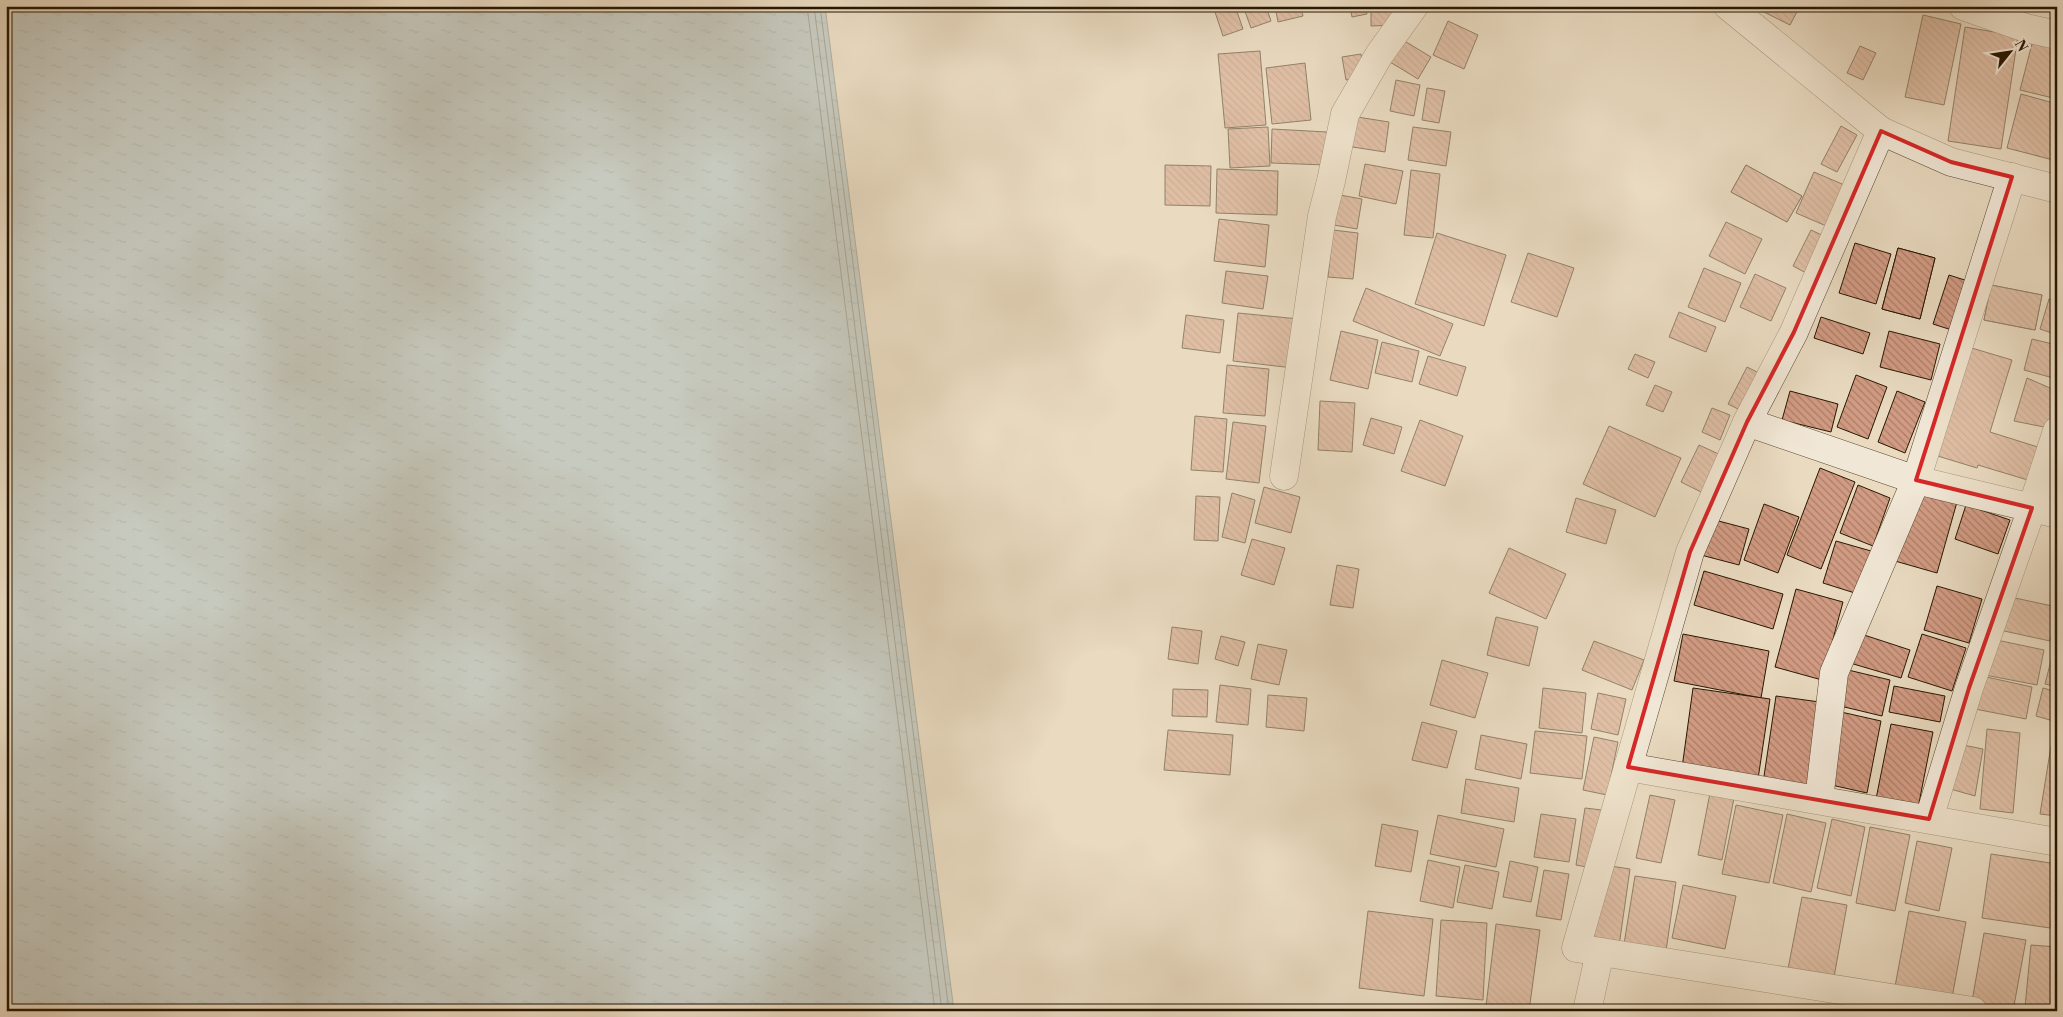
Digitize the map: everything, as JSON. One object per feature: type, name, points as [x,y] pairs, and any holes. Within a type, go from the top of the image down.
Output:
[{"type":"street","points":[[1284,476],[1322,216],[1345,114],[1379,55],[1414,6]]},
{"type":"street","points":[[1728,6],[1881,131],[1951,162],[2057,189]]},
{"type":"street","points":[[1963,6],[2026,28],[2057,35]]},
{"type":"street","points":[[1881,131],[1794,332],[1747,422],[1690,552],[1576,948],[1973,1011]]},
{"type":"street","points":[[1819,800],[1834,673],[1916,480],[2012,177]]},
{"type":"street","points":[[1747,422],[1916,480],[2044,511]]},
{"type":"street","points":[[1929,819],[1969,688],[2044,511],[2057,432]]},
{"type":"street","points":[[1628,767],[2057,842]]},
{"type":"street","points":[[1587,1011],[1600,952]]},
{"type":"highlighted area","points":[[1881,131],[1951,162],[2012,177],[1916,480],[2032,508],[1969,688],[1929,819],[1628,767],[1690,552],[1747,422],[1794,332]]},
{"type":"water","points":[[6,6],[825,6],[954,1011],[6,1011]]},
{"type":"building","points":[[1213,6],[1235,6],[1243,29],[1223,36]]},
{"type":"building","points":[[1243,6],[1266,6],[1271,21],[1251,28]]},
{"type":"building","points":[[1275,6],[1300,6],[1303,16],[1278,22]]},
{"type":"building","points":[[1350,6],[1365,6],[1367,14],[1352,17]]},
{"type":"building","points":[[1371,6],[1395,6],[1396,25],[1371,26]]},
{"type":"building","points":[[1760,6],[1800,6],[1790,25],[1758,9]]},
{"type":"building","points":[[2004,6],[2027,6],[2026,12]]},
{"type":"building","points":[[2032,6],[2057,6],[2057,13]]},
{"type":"building","points":[[1923,15],[1961,24],[1944,105],[1905,97]]},
{"type":"building","points":[[1448,21],[1478,35],[1464,69],[1433,55]]},
{"type":"building","points":[[1965,27],[2018,36],[2001,149],[1948,141]]},
{"type":"building","points":[[2034,36],[2057,43],[2057,99],[2020,90]]},
{"type":"building","points":[[1398,37],[1431,57],[1418,79],[1385,59]]},
{"type":"building","points":[[1860,46],[1876,53],[1863,80],[1847,73]]},
{"type":"building","points":[[1260,51],[1266,125],[1225,128],[1218,54]]},
{"type":"building","points":[[1361,54],[1365,76],[1346,80],[1342,57]]},
{"type":"building","points":[[1305,63],[1311,120],[1272,124],[1266,68]]},
{"type":"building","points":[[1396,80],[1420,85],[1414,116],[1390,111]]},
{"type":"building","points":[[1427,88],[1445,91],[1439,123],[1422,120]]},
{"type":"building","points":[[2021,94],[2057,104],[2057,161],[2007,148]]},
{"type":"building","points":[[1351,116],[1389,122],[1385,152],[1346,146]]},
{"type":"building","points":[[1841,126],[1857,135],[1837,172],[1821,164]]},
{"type":"building","points":[[1268,127],[1270,166],[1230,168],[1228,129]]},
{"type":"building","points":[[1413,127],[1451,132],[1446,166],[1408,160]]},
{"type":"building","points":[[1272,129],[1327,132],[1326,165],[1271,163]]},
{"type":"building","points":[[1365,164],[1403,171],[1396,204],[1359,196]]},
{"type":"building","points":[[1165,165],[1211,166],[1210,206],[1165,205]]},
{"type":"building","points":[[1746,165],[1802,196],[1787,222],[1731,192]]},
{"type":"building","points":[[1746,165],[1802,196],[1787,222],[1731,192]]},
{"type":"building","points":[[1217,169],[1278,171],[1277,215],[1216,213]]},
{"type":"building","points":[[1411,170],[1440,174],[1433,238],[1404,235]]},
{"type":"building","points":[[1814,172],[1849,187],[1831,228],[1796,213]]},
{"type":"building","points":[[1334,194],[1362,199],[1357,229],[1328,224]]},
{"type":"building","points":[[1219,219],[1269,225],[1265,267],[1214,261]]},
{"type":"building","points":[[1726,222],[1762,239],[1745,274],[1709,256]]},
{"type":"building","points":[[1333,230],[1358,233],[1353,279],[1328,277]]},
{"type":"building","points":[[1811,230],[1826,237],[1808,274],[1793,266]]},
{"type":"building","points":[[1437,233],[1506,255],[1484,326],[1415,304]]},
{"type":"building","points":[[1855,243],[1891,254],[1876,304],[1839,293]]},
{"type":"building","points":[[1898,248],[1935,258],[1920,319],[1882,309]]},
{"type":"building","points":[[1898,248],[1935,258],[1920,319],[1882,309]]},
{"type":"building","points":[[1528,253],[1574,268],[1557,317],[1511,302]]},
{"type":"building","points":[[1704,268],[1741,283],[1725,322],[1688,307]]},
{"type":"building","points":[[1226,271],[1268,276],[1263,309],[1222,303]]},
{"type":"building","points":[[1755,274],[1786,288],[1771,321],[1740,307]]},
{"type":"building","points":[[1949,275],[1974,283],[1958,332],[1933,324]]},
{"type":"building","points":[[1991,285],[2042,295],[2035,330],[1984,320]]},
{"type":"building","points":[[1991,285],[2042,295],[2035,330],[1984,320]]},
{"type":"building","points":[[1366,288],[1453,324],[1440,356],[1353,321]]},
{"type":"building","points":[[2049,299],[2057,301],[2057,335],[2040,329]]},
{"type":"building","points":[[1679,312],[1716,327],[1706,352],[1669,337]]},
{"type":"building","points":[[1238,313],[1299,319],[1293,368],[1233,361]]},
{"type":"building","points":[[1186,315],[1224,320],[1220,353],[1182,348]]},
{"type":"building","points":[[1821,317],[1870,333],[1863,354],[1814,338]]},
{"type":"building","points":[[1341,331],[1378,340],[1368,389],[1330,380]]},
{"type":"building","points":[[1889,331],[1940,344],[1931,380],[1880,367]]},
{"type":"building","points":[[2032,339],[2057,345],[2057,379],[2024,370]]},
{"type":"building","points":[[1382,342],[1419,351],[1412,382],[1375,373]]},
{"type":"building","points":[[1965,346],[2012,360],[1990,432],[2041,448],[2031,481],[1978,465],[1977,468],[1931,454]]},
{"type":"building","points":[[1635,354],[1655,362],[1648,378],[1628,369]]},
{"type":"building","points":[[1428,356],[1466,367],[1457,396],[1419,384]]},
{"type":"building","points":[[1227,365],[1269,369],[1265,416],[1223,413]]},
{"type":"building","points":[[1747,367],[1761,374],[1742,411],[1728,404]]},
{"type":"building","points":[[1856,375],[1887,387],[1868,439],[1837,427]]},
{"type":"building","points":[[2027,378],[2057,391],[2049,428],[2014,421]]},
{"type":"building","points":[[1655,385],[1672,392],[1663,412],[1646,405]]},
{"type":"building","points":[[1790,391],[1838,404],[1831,432],[1782,420]]},
{"type":"building","points":[[1897,391],[1925,402],[1905,453],[1878,442]]},
{"type":"building","points":[[1320,401],[1355,403],[1352,452],[1318,450]]},
{"type":"building","points":[[1712,408],[1730,415],[1720,440],[1702,432]]},
{"type":"building","points":[[1195,416],[1227,419],[1223,472],[1191,470]]},
{"type":"building","points":[[1371,418],[1402,427],[1394,454],[1363,445]]},
{"type":"building","points":[[1420,420],[1463,436],[1445,486],[1401,471]]},
{"type":"building","points":[[1233,422],[1266,426],[1259,483],[1226,479]]},
{"type":"building","points":[[1609,426],[1681,458],[1655,517],[1583,484]]},
{"type":"building","points":[[1699,445],[1723,456],[1705,494],[1681,482]]},
{"type":"building","points":[[2057,452],[2057,490],[2048,488]]},
{"type":"building","points":[[1820,468],[1855,482],[1821,569],[1787,555]]},
{"type":"building","points":[[1858,485],[1890,498],[1873,546],[1840,533]]},
{"type":"building","points":[[1264,487],[1300,497],[1291,533],[1255,523]]},
{"type":"building","points":[[1232,493],[1255,500],[1245,543],[1222,537]]},
{"type":"building","points":[[1915,493],[1957,502],[1937,573],[1888,559]]},
{"type":"building","points":[[1196,496],[1220,497],[1218,541],[1194,540]]},
{"type":"building","points":[[1576,498],[1616,510],[1606,544],[1566,532]]},
{"type":"building","points":[[1764,504],[1799,517],[1778,573],[1744,560]]},
{"type":"building","points":[[1966,505],[2010,520],[1998,554],[1955,539]]},
{"type":"building","points":[[1711,519],[1749,529],[1739,565],[1701,555]]},
{"type":"building","points":[[1252,539],[1285,548],[1274,585],[1241,575]]},
{"type":"building","points":[[1836,541],[1871,551],[1858,594],[1823,583]]},
{"type":"building","points":[[1509,548],[1566,574],[1546,619],[1489,593]]},
{"type":"building","points":[[1337,565],[1359,569],[1353,608],[1330,605]]},
{"type":"building","points":[[1704,571],[1783,594],[1773,629],[1694,605]]},
{"type":"building","points":[[1937,586],[1982,599],[1969,643],[1924,630]]},
{"type":"building","points":[[1796,589],[1843,602],[1822,680],[1775,667]]},
{"type":"building","points":[[2001,595],[2057,607],[2050,641],[1995,629]]},
{"type":"building","points":[[1496,617],[1538,627],[1529,666],[1487,655]]},
{"type":"building","points":[[1172,627],[1202,631],[1198,664],[1168,659]]},
{"type":"building","points":[[1858,633],[1910,650],[1901,678],[1850,663]]},
{"type":"building","points":[[1683,634],[1769,651],[1761,698],[1674,681]]},
{"type":"building","points":[[1922,634],[1966,648],[1952,691],[1908,677]]},
{"type":"building","points":[[1221,636],[1245,642],[1238,666],[1215,659]]},
{"type":"building","points":[[1992,639],[2044,650],[2037,685],[1985,675]]},
{"type":"building","points":[[1594,641],[1644,660],[1632,690],[1582,670]]},
{"type":"building","points":[[1258,644],[1287,650],[1279,685],[1251,679]]},
{"type":"building","points":[[2054,649],[2057,650],[2057,687],[2045,684]]},
{"type":"building","points":[[1442,660],[1488,673],[1475,718],[1430,705]]},
{"type":"building","points":[[1844,669],[1890,680],[1882,716],[1836,705]]},
{"type":"building","points":[[1982,676],[2032,687],[2026,719],[1975,709]]},
{"type":"building","points":[[1220,685],[1251,689],[1248,725],[1216,722]]},
{"type":"building","points":[[1894,686],[1945,696],[1940,722],[1889,712]]},
{"type":"building","points":[[1543,688],[1586,693],[1582,733],[1539,728]]},
{"type":"building","points":[[1693,688],[1770,699],[1758,779],[1682,768]]},
{"type":"building","points":[[2043,688],[2057,692],[2057,722],[2036,716]]},
{"type":"building","points":[[1173,689],[1208,690],[1207,717],[1172,716]]},
{"type":"building","points":[[1598,693],[1626,699],[1618,735],[1591,729]]},
{"type":"building","points":[[1268,695],[1307,698],[1304,731],[1266,727]]},
{"type":"building","points":[[1776,696],[1827,703],[1814,791],[1763,783]]},
{"type":"building","points":[[1841,712],[1881,721],[1867,793],[1827,784]]},
{"type":"building","points":[[1422,722],[1457,731],[1447,768],[1412,760]]},
{"type":"building","points":[[1891,724],[1933,732],[1918,808],[1876,799]]},
{"type":"building","points":[[1987,729],[2020,733],[2013,813],[1980,809]]},
{"type":"building","points":[[1168,730],[1233,735],[1230,775],[1164,770]]},
{"type":"building","points":[[1535,731],[1587,736],[1582,779],[1530,773]]},
{"type":"building","points":[[1481,735],[1527,744],[1521,779],[1475,769]]},
{"type":"building","points":[[1594,737],[1618,742],[1607,795],[1583,790]]},
{"type":"building","points":[[1958,744],[1983,749],[1975,796],[1947,788]]},
{"type":"building","points":[[2051,746],[2057,747],[2057,816],[2040,814]]},
{"type":"building","points":[[1466,779],[1519,788],[1514,822],[1461,813]]},
{"type":"building","points":[[1710,793],[1734,798],[1722,860],[1698,855]]},
{"type":"building","points":[[1650,795],[1675,800],[1661,863],[1636,858]]},
{"type":"building","points":[[1736,805],[1783,815],[1769,883],[1722,874]]},
{"type":"building","points":[[1585,808],[1602,810],[1592,868],[1576,865]]},
{"type":"building","points":[[1541,814],[1576,819],[1569,862],[1534,857]]},
{"type":"building","points":[[1787,814],[1826,823],[1811,892],[1773,883]]},
{"type":"building","points":[[1438,815],[1504,829],[1496,867],[1430,854]]},
{"type":"building","points":[[1832,819],[1865,827],[1851,896],[1817,888]]},
{"type":"building","points":[[1382,824],[1418,831],[1411,872],[1375,866]]},
{"type":"building","points":[[1870,827],[1910,835],[1895,911],[1856,903]]},
{"type":"building","points":[[1917,841],[1952,848],[1939,911],[1905,903]]},
{"type":"building","points":[[1991,854],[2057,864],[2057,879],[2050,928],[1982,918]]},
{"type":"building","points":[[1428,860],[1460,867],[1453,908],[1420,901]]},
{"type":"building","points":[[1510,861],[1538,867],[1531,902],[1503,897]]},
{"type":"building","points":[[1465,865],[1499,872],[1492,909],[1457,902]]},
{"type":"building","points":[[1604,865],[1630,869],[1619,946],[1593,942]]},
{"type":"building","points":[[1544,870],[1569,874],[1561,920],[1536,916]]},
{"type":"building","points":[[1635,876],[1676,882],[1666,951],[1624,944]]},
{"type":"building","points":[[1683,885],[1736,896],[1725,949],[1672,938]]},
{"type":"building","points":[[1802,897],[1847,905],[1832,988],[1786,979]]},
{"type":"building","points":[[1368,911],[1433,919],[1424,996],[1359,988]]},
{"type":"building","points":[[1909,911],[1966,922],[1951,1003],[1894,992]]},
{"type":"building","points":[[1441,920],[1487,923],[1483,1000],[1436,996]]},
{"type":"building","points":[[1496,924],[1540,930],[1529,1011],[1486,1006]]},
{"type":"building","points":[[1984,933],[2026,940],[2013,1011],[1989,1011],[1971,1007]]},
{"type":"building","points":[[2031,945],[2057,947],[2055,1010],[2025,1007]]},
{"type":"building","points":[[1697,1007],[1730,1008],[1730,1011],[1697,1011]]}]
